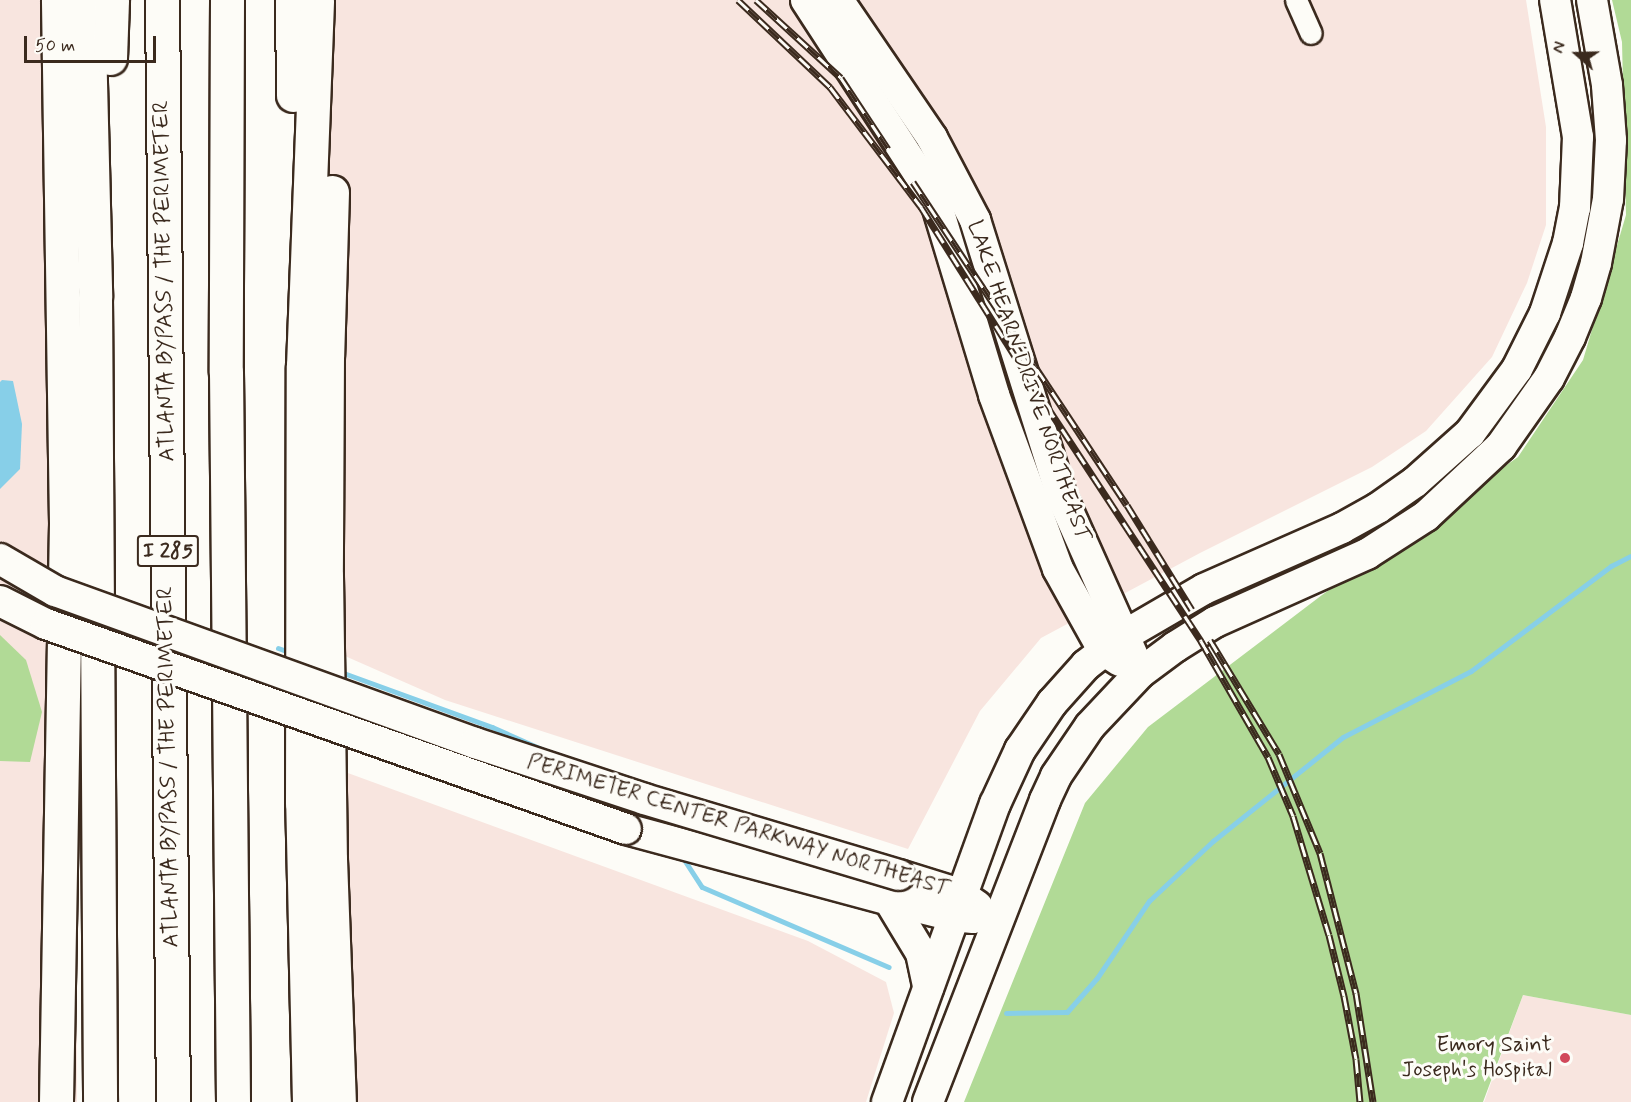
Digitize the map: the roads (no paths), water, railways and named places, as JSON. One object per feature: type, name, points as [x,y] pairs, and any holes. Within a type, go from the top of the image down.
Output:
[{"type":"highway","points":[[56,1102],[66,523],[58,0]]},
{"type":"highway","points":[[88,0],[95,297],[100,1102]]},
{"type":"highway","points":[[95,297],[106,225],[112,0]]},
{"type":"highway","name":"ATLANTA BYPASS / THE PERIMETER","points":[[162,0],[172,1102]]},
{"type":"highway","name":"I 285","points":[[227,0],[226,372],[233,1099]]},
{"type":"highway","points":[[292,0],[296,328],[303,366]]},
{"type":"highway","points":[[309,1102],[302,803],[303,366],[317,0]]},
{"type":"highway","points":[[338,0],[327,368],[326,576],[330,859],[339,1102]]},
{"type":"main road","name":"LAKE HEARN DRIVE NORTHEAST","points":[[806,0],[935,199],[1015,456],[1058,569],[1114,643],[1140,673]]},
{"type":"main road","name":"LAKE HEARN DRIVE NORTHEAST","points":[[838,0],[932,138],[975,220],[1062,495],[1114,643]]},
{"type":"main road","points":[[887,1102],[1003,783],[1020,750],[1052,703],[1114,643],[1204,590],[1342,528],[1378,508],[1442,460],[1470,433],[1502,393],[1545,313],[1568,243],[1575,208],[1578,137],[1555,0]]},
{"type":"main road","points":[[928,1102],[997,920],[1056,776],[1090,726],[1140,673],[1174,647],[1215,622],[1367,554],[1426,516],[1482,467],[1534,403],[1570,337],[1586,298],[1596,264],[1608,199],[1611,140],[1607,85],[1593,0]]},
{"type":"main road","name":"PERIMETER CENTER PARKWAY NORTHEAST","points":[[0,559],[55,591],[475,743],[894,888]]},
{"type":"main road","name":"PERIMETER CENTER PARKWAY NORTHEAST","points":[[0,601],[46,624],[626,829],[894,888],[957,905],[997,920]]},
{"type":"main road","points":[[894,888],[921,953],[928,987]]},
{"type":"street","points":[[1296,0],[1311,33]]},
{"type":"water","points":[[2,380],[13,381],[22,424],[20,469],[0,489],[0,382]]},
{"type":"waterway","points":[[1006,1013],[1067,1012],[1097,978],[1149,901],[1213,841],[1343,737],[1471,671],[1611,566],[1631,556]]},
{"type":"waterway","points":[[14,594],[40,596]]},
{"type":"waterway","points":[[278,648],[292,653]]},
{"type":"waterway","points":[[338,671],[492,727],[550,753]]},
{"type":"waterway","points":[[681,855],[702,887],[889,967]]},
{"type":"railway","points":[[738,0],[830,87],[921,207],[1031,382],[1201,641],[1268,757],[1293,816],[1329,935],[1356,1059],[1360,1102]]},
{"type":"railway","points":[[756,0],[841,78],[888,149]]},
{"type":"railway","points":[[913,182],[1127,505],[1192,610]]},
{"type":"railway","points":[[1210,640],[1279,754],[1320,853],[1356,993],[1373,1102]]},
{"type":"place","name":"Emory Saint Joseph's Hospital","points":[[1565,1058]]}]
